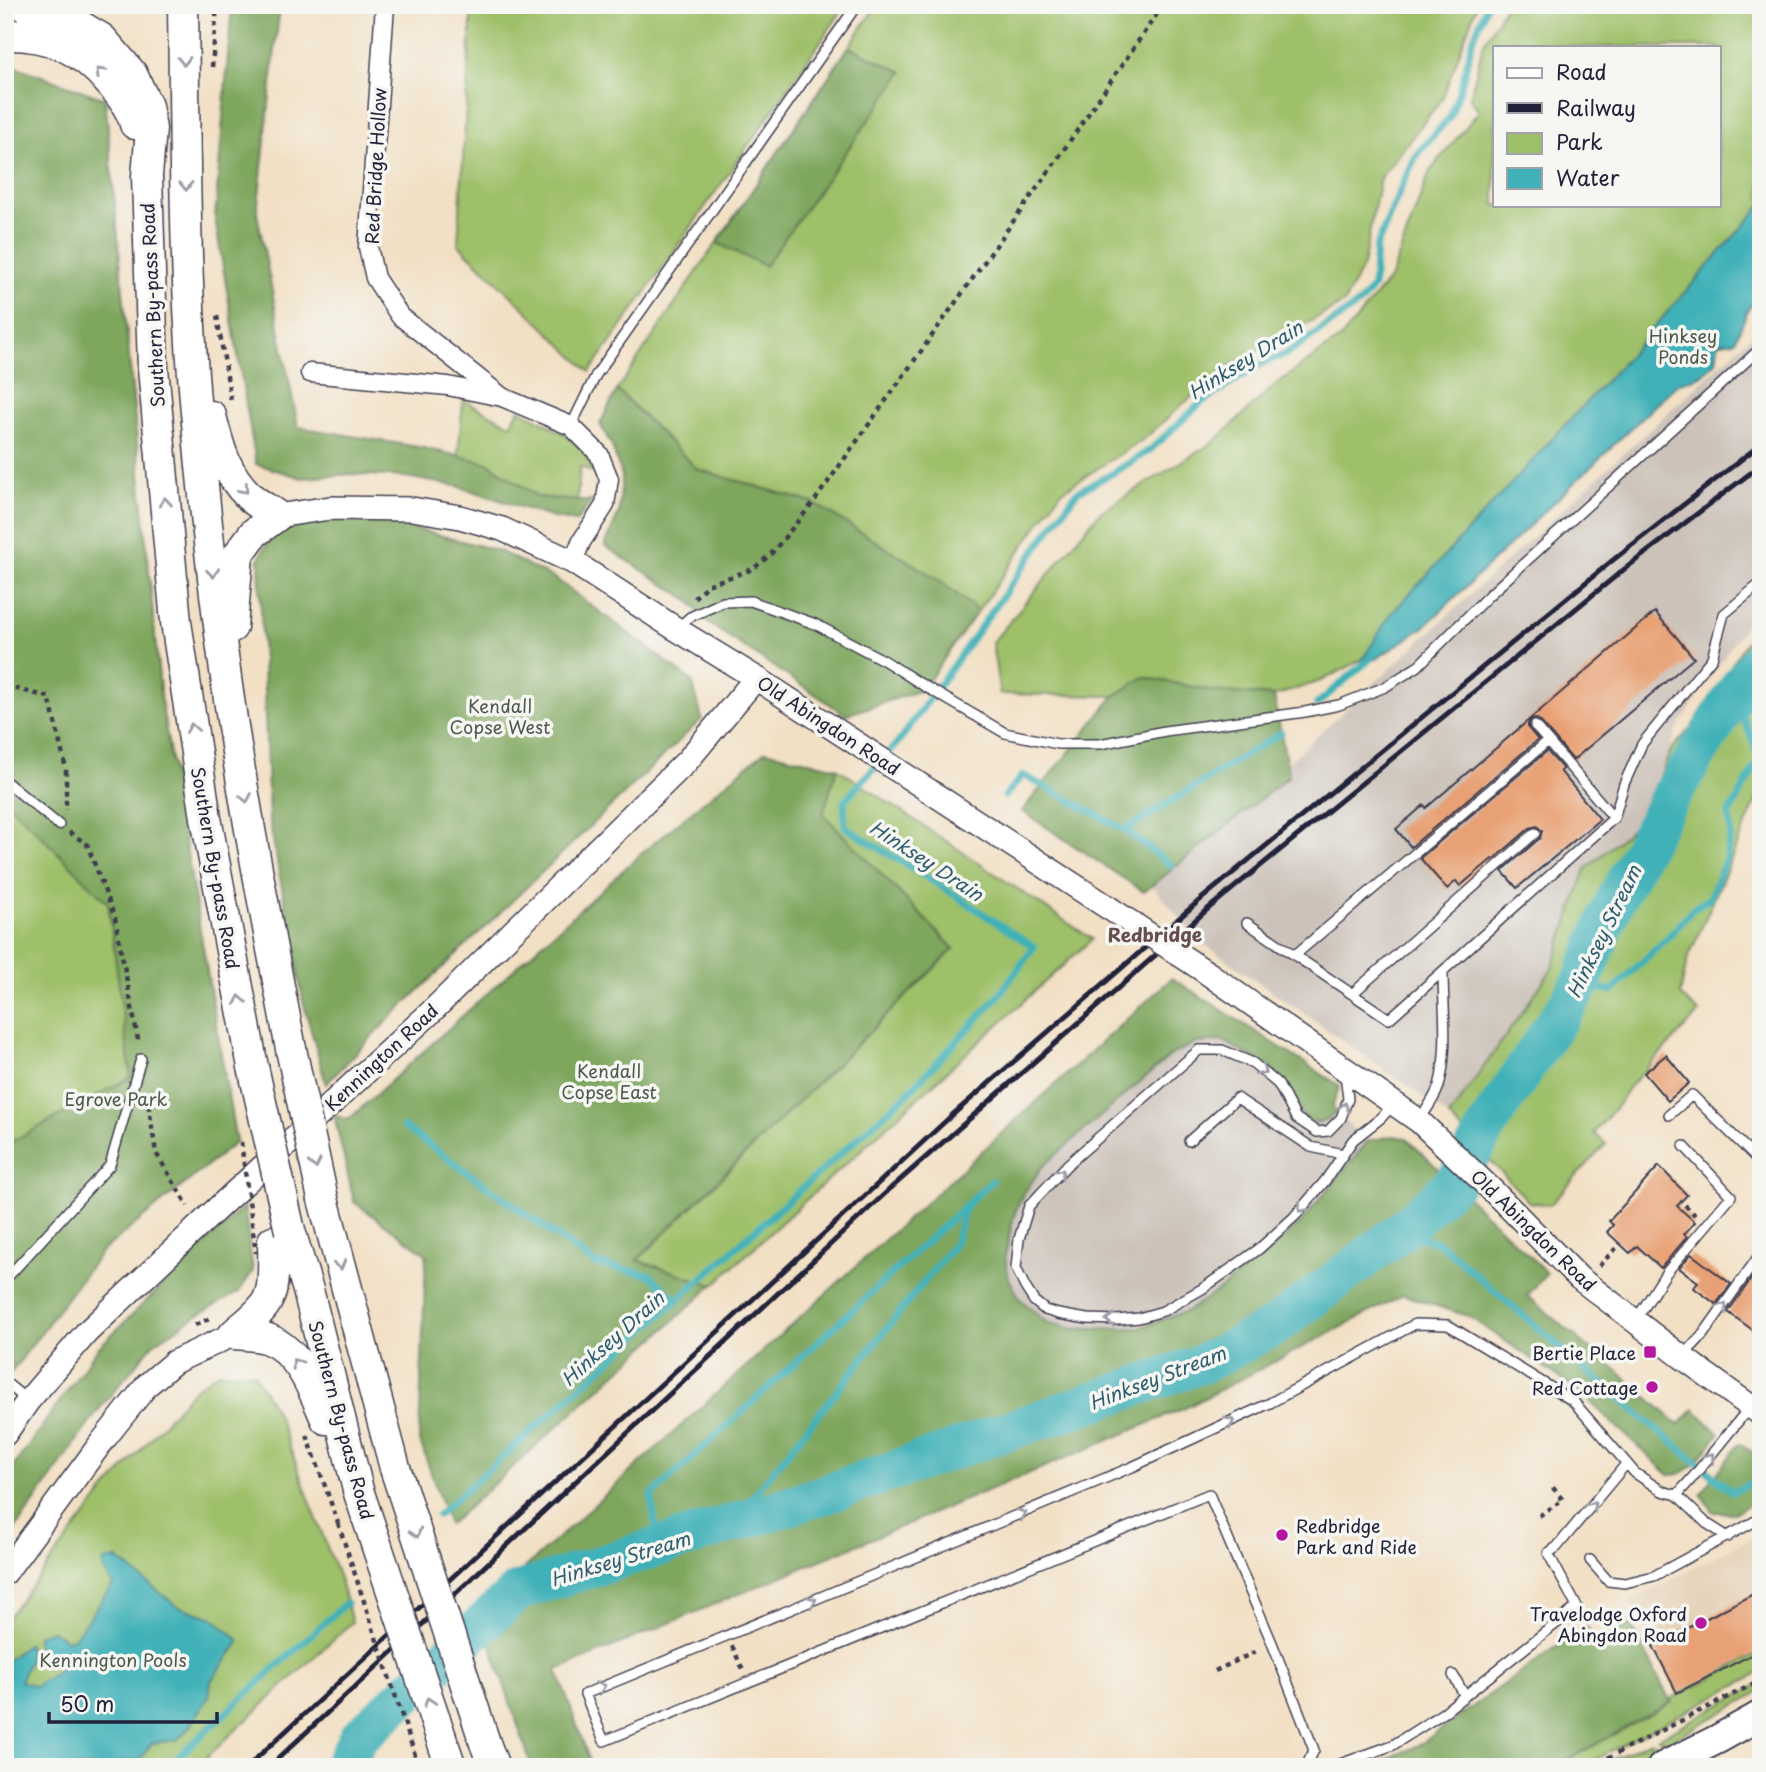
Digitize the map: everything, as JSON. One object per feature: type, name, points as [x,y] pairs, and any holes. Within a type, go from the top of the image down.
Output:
[{"type":"highway","points":[[183,5],[187,224],[196,408],[227,687],[260,881],[291,1049],[323,1199],[395,1468],[489,1755]]},
{"type":"highway","name":"Southern By-pass Road","points":[[22,9],[70,20],[102,39],[132,74],[147,106],[151,130],[146,176],[153,368],[176,622],[206,818],[253,1067],[254,1137],[273,1242],[308,1290],[358,1490],[451,1767]]},
{"type":"highway","points":[[5,35],[50,40],[95,65],[121,95],[133,118],[146,176]]},
{"type":"highway","points":[[191,334],[221,456],[249,496],[276,516],[254,533],[238,555],[227,687]]},
{"type":"highway","points":[[234,1334],[256,1315],[269,1298],[273,1274],[273,1242]]},
{"type":"highway","points":[[234,1334],[266,1338],[287,1350],[307,1377],[358,1490]]},
{"type":"main road","points":[[1662,1767],[1761,1715]]},
{"type":"street","name":"Red Bridge Hollow","points":[[385,5],[368,247],[376,278],[400,316],[502,397]]},
{"type":"street","name":"Red Bridge Hollow","points":[[310,373],[448,386],[502,397],[571,426],[599,454],[609,479],[605,505],[581,542],[573,562]]},
{"type":"street","name":"Old Abingdon Road","points":[[276,516],[330,508],[412,509],[502,528],[573,562],[1109,908],[1395,1103],[1426,1127],[1492,1190],[1578,1278],[1755,1410]]},
{"type":"street","name":"Kennington Road","points":[[5,1434],[28,1401],[86,1334],[200,1224],[430,1013],[687,761],[756,678]]},
{"type":"street","points":[[5,1573],[147,1385],[174,1362],[234,1334]]},
{"type":"lane","points":[[571,426],[596,375],[856,5]]},
{"type":"lane","points":[[674,628],[690,617],[723,602],[751,601],[815,624],[885,661],[1005,733],[1058,744],[1100,744],[1165,730],[1339,705],[1385,687],[1417,667],[1489,595],[1761,348]]},
{"type":"lane","points":[[1247,923],[1389,1019],[1614,818],[1624,784],[1642,744],[1712,658],[1724,614],[1761,583]]},
{"type":"lane","points":[[1535,726],[1614,818]]},
{"type":"lane","points":[[1295,955],[1548,741]]},
{"type":"lane","points":[[5,781],[62,827]]},
{"type":"lane","points":[[1352,994],[1535,833]]},
{"type":"lane","points":[[1426,1127],[1431,1102],[1438,1086],[1444,1048],[1443,971]]},
{"type":"lane","points":[[1340,1065],[1348,1099],[1341,1118],[1328,1131],[1317,1132],[1296,1118],[1278,1084],[1253,1063],[1222,1050],[1199,1050],[1067,1165],[1029,1206],[1019,1239],[1016,1269],[1034,1301],[1045,1310],[1087,1319],[1117,1321],[1163,1311],[1202,1289],[1259,1249],[1294,1217],[1325,1181],[1353,1140],[1395,1103]]},
{"type":"lane","points":[[5,1280],[110,1165],[141,1059]]},
{"type":"lane","points":[[1669,1115],[1692,1095],[1761,1163]]},
{"type":"lane","points":[[1189,1141],[1237,1098],[1311,1147],[1343,1154]]},
{"type":"lane","points":[[1311,1147],[1317,1132]]},
{"type":"lane","points":[[1635,1321],[1666,1273],[1731,1196],[1684,1146]]},
{"type":"lane","points":[[1682,1357],[1702,1336],[1761,1253]]},
{"type":"lane","points":[[1306,1767],[1314,1750],[1209,1494],[604,1741],[585,1694],[1132,1467],[1270,1403],[1415,1324],[1447,1325],[1573,1401],[1635,1473],[1662,1491],[1677,1494],[1706,1522],[1728,1537]]},
{"type":"lane","points":[[5,1382],[28,1401]]},
{"type":"lane","points":[[1677,1494],[1727,1436],[1755,1410]]},
{"type":"lane","points":[[1332,1767],[1392,1745],[1443,1713],[1577,1607],[1548,1553],[1558,1548],[1626,1464]]},
{"type":"lane","points":[[1590,1560],[1608,1581],[1625,1583],[1654,1576],[1761,1518]]},
{"type":"lane","points":[[1452,1675],[1465,1696]]},
{"type":"path","points":[[212,70],[217,5]]},
{"type":"path","points":[[674,628],[690,601],[707,585],[753,569],[771,554],[813,503],[1054,164],[1163,5]]},
{"type":"path","points":[[216,308],[231,401]]},
{"type":"path","points":[[5,687],[49,697],[66,769],[62,827],[87,844],[115,918],[156,1153],[200,1224]]},
{"type":"path","points":[[254,1137],[273,1242]]},
{"type":"path","points":[[1596,1269],[1620,1244]]},
{"type":"path","points":[[303,1425],[419,1767]]},
{"type":"path","points":[[1550,1484],[1568,1507]]},
{"type":"path","points":[[1539,1516],[1563,1500]]},
{"type":"path","points":[[728,1636],[748,1682]]},
{"type":"path","points":[[1215,1671],[1272,1643]]},
{"type":"path","points":[[1590,1767],[1761,1680]]},
{"type":"shaded area","points":[[1761,327],[1761,601],[1678,727],[1648,815],[1586,869],[1553,969],[1449,1117],[1200,941],[1153,887]]},
{"type":"shaded area","points":[[1223,1041],[1256,1059],[1282,1078],[1291,1090],[1301,1114],[1309,1120],[1319,1123],[1335,1113],[1368,1141],[1299,1225],[1218,1291],[1187,1311],[1139,1328],[1074,1329],[1046,1322],[1020,1299],[1009,1279],[1005,1256],[1014,1215],[1023,1196],[1042,1167],[1171,1055],[1195,1043]]},
{"type":"shaded area","name":"Travelodge Oxford Abingdon Road","points":[[1761,1533],[1761,1650],[1677,1693],[1630,1601]]},
{"type":"green space","points":[[232,5],[280,5],[257,213],[298,427],[424,448],[488,463],[538,497],[592,501],[576,522],[550,517],[461,487],[406,477],[353,474],[302,478],[256,464],[215,219]]},
{"type":"green space","points":[[472,5],[846,5],[590,372],[458,244]]},
{"type":"green space","points":[[877,5],[1477,5],[1442,99],[1380,178],[1363,266],[1344,303],[1229,366],[1145,438],[1061,492],[978,611],[937,579],[813,503],[697,469],[617,390]]},
{"type":"green space","points":[[1506,5],[1761,5],[1761,297],[1748,309],[1735,341],[1718,343],[1716,362],[1700,376],[1677,384],[1424,627],[1376,659],[1363,659],[1321,681],[1274,696],[1213,691],[1144,677],[1114,696],[1000,694],[992,643],[1100,512],[1215,441],[1276,384],[1342,337],[1391,277],[1430,171],[1479,111],[1470,98],[1483,45]]},
{"type":"green space","points":[[849,47],[903,72],[765,266],[717,243]]},
{"type":"green space","name":"Egrove Park","points":[[11,65],[105,99],[161,701],[236,1142],[101,1252],[5,1381],[5,66]]},
{"type":"green space","name":"Egrove Park","points":[[11,65],[105,99],[161,701],[236,1142],[101,1252],[13,1370],[5,1339],[5,1143],[8,1144],[131,1077],[108,903],[5,800],[5,673],[13,676],[5,529],[5,66]]},
{"type":"green space","points":[[617,390],[697,469],[813,503],[937,579],[978,611],[922,690],[846,715],[708,623],[690,601],[605,546],[619,512],[622,476],[612,446],[600,424]]},
{"type":"green space","points":[[463,400],[511,425],[519,409],[573,441],[581,449],[593,472],[580,467],[577,501],[538,497],[488,463],[458,456]]},
{"type":"green space","name":"Kendall Copse West","points":[[379,519],[499,551],[556,579],[692,681],[702,719],[389,1019],[326,1084],[304,1005],[269,819],[259,560],[269,541],[293,526],[321,520]]},
{"type":"green space","points":[[1761,623],[1761,790],[1687,961],[1680,995],[1699,1013],[1628,1088],[1618,1105],[1594,1133],[1606,1144],[1550,1205],[1529,1202],[1449,1117],[1552,969],[1586,869],[1643,819],[1671,750],[1692,727],[1755,628]]},
{"type":"green space","points":[[1144,677],[1213,691],[1274,696],[1289,776],[1144,892],[1022,811],[1114,696]]},
{"type":"green space","name":"Kendall Copse East","points":[[765,751],[837,768],[823,814],[954,949],[637,1260],[713,1285],[449,1525],[419,1438],[426,1254],[354,1202],[334,1115],[348,1120],[643,852]]},
{"type":"green space","points":[[837,768],[1092,939],[713,1285],[637,1261],[954,949],[822,814]]},
{"type":"green space","points":[[1172,978],[1340,1086],[1333,1104],[1335,1113],[1319,1123],[1309,1120],[1301,1114],[1291,1090],[1282,1078],[1256,1059],[1223,1041],[1195,1043],[1171,1055],[1042,1167],[1022,1196],[1014,1215],[1005,1256],[1009,1279],[1020,1299],[1046,1322],[1074,1329],[1139,1328],[1187,1311],[1218,1291],[1299,1225],[1368,1141],[1392,1136],[1406,1138],[1547,1273],[1527,1296],[1679,1425],[1694,1409],[1719,1434],[1703,1454],[1684,1472],[1669,1475],[1575,1388],[1468,1316],[1403,1295],[1183,1409],[557,1670],[592,1767],[532,1767],[479,1610]]},
{"type":"green space","points":[[244,1206],[253,1271],[239,1292],[153,1344],[100,1408],[5,1544],[5,1478],[98,1348]]},
{"type":"green space","name":"Kennington Pools","points":[[219,1372],[254,1373],[278,1416],[340,1581],[352,1622],[196,1767],[5,1767],[5,1621],[103,1493],[194,1389]]},
{"type":"green space","points":[[1739,1444],[1761,1457],[1761,1498],[1734,1513],[1714,1512],[1701,1494]]},
{"type":"green space","points":[[1631,1624],[1671,1703],[1554,1767],[1368,1767],[1419,1745],[1586,1626],[1596,1642]]},
{"type":"green space","points":[[1761,1652],[1761,1672],[1581,1767],[1554,1767],[1671,1703],[1672,1698]]},
{"type":"green space","points":[[1761,1683],[1761,1691],[1668,1742],[1658,1738]]},
{"type":"green space","points":[[1650,1741],[1659,1745],[1621,1767],[1597,1767]]},
{"type":"water","name":"Hinksey Ponds","points":[[1761,206],[1761,297],[1748,309],[1735,341],[1718,343],[1716,362],[1700,376],[1677,384],[1424,627],[1376,659],[1363,659],[1390,615],[1625,360]]},
{"type":"water","points":[[116,1558],[177,1606],[213,1618],[240,1641],[211,1681],[209,1697],[187,1730],[177,1740],[152,1743],[139,1761],[120,1762],[115,1767],[5,1767],[5,1662],[28,1644],[30,1659],[20,1681],[35,1686],[56,1673],[63,1662],[37,1647],[37,1636],[52,1630],[67,1640],[74,1638],[113,1585],[103,1568],[104,1561]]},
{"type":"building","points":[[1655,612],[1694,658],[1573,760],[1540,721],[1531,720],[1528,728],[1538,740],[1411,847],[1396,829],[1424,805],[1426,808]]},
{"type":"building","points":[[1547,751],[1600,819],[1517,888],[1502,871],[1540,838],[1542,831],[1537,826],[1530,828],[1460,886],[1456,881],[1447,889],[1420,858]]},
{"type":"building","points":[[1666,1055],[1689,1083],[1668,1101],[1644,1073]]},
{"type":"building","points":[[1659,1166],[1687,1195],[1677,1206],[1695,1222],[1684,1234],[1687,1237],[1661,1268],[1637,1246],[1630,1253],[1607,1232],[1613,1225],[1609,1221]]},
{"type":"building","points":[[1691,1254],[1731,1284],[1716,1304],[1694,1288],[1698,1282],[1679,1268]]},
{"type":"building","points":[[1761,1265],[1761,1336],[1728,1312]]},
{"type":"building","points":[[1761,1590],[1761,1650],[1677,1693],[1653,1646]]},
{"type":"waterway","name":"Hinksey Drain","points":[[438,1515],[907,1094],[997,998],[1034,947],[845,827],[844,801],[900,740],[1077,492],[1150,450],[1202,402],[1263,363],[1286,354],[1360,303],[1373,287],[1376,248],[1417,154],[1450,117],[1472,42],[1487,5]]},
{"type":"waterway","points":[[1317,704],[1370,659]]},
{"type":"waterway","name":"Hinksey Stream","points":[[343,1767],[358,1738],[518,1591],[823,1495],[1204,1363],[1275,1326],[1399,1233],[1456,1181],[1494,1115],[1581,984],[1614,903],[1670,797],[1743,681],[1761,659]]},
{"type":"waterway","points":[[1581,984],[1612,991],[1693,909],[1710,898],[1726,858],[1731,835],[1729,814],[1759,760],[1734,698]]},
{"type":"waterway","points":[[1005,796],[1023,775],[1125,830],[1281,733]]},
{"type":"waterway","points":[[1125,830],[1172,866]]},
{"type":"waterway","points":[[404,1127],[596,1264],[650,1275],[677,1300]]},
{"type":"waterway","points":[[659,1546],[651,1496],[992,1181]]},
{"type":"waterway","points":[[731,1524],[955,1243],[965,1207]]},
{"type":"waterway","points":[[1399,1233],[1439,1243],[1733,1492],[1761,1477]]},
{"type":"waterway","name":"Hinksey Drain","points":[[167,1767],[346,1603]]},
{"type":"railway","points":[[247,1767],[950,1117],[1200,900],[1613,560],[1761,444]]},
{"type":"railway","points":[[269,1767],[891,1188],[1209,908],[1622,571],[1761,465]]},
{"type":"place","name":"Bertie Place","points":[[1650,1352]]},
{"type":"place","name":"Red Cottage","points":[[1652,1387]]},
{"type":"place","name":"Redbridge Park and Ride","points":[[1282,1535]]},
{"type":"place","name":"Travelodge Oxford Abingdon Road","points":[[1701,1623]]},
{"type":"district","name":"Redbridge","points":[[1155,934]]}]
